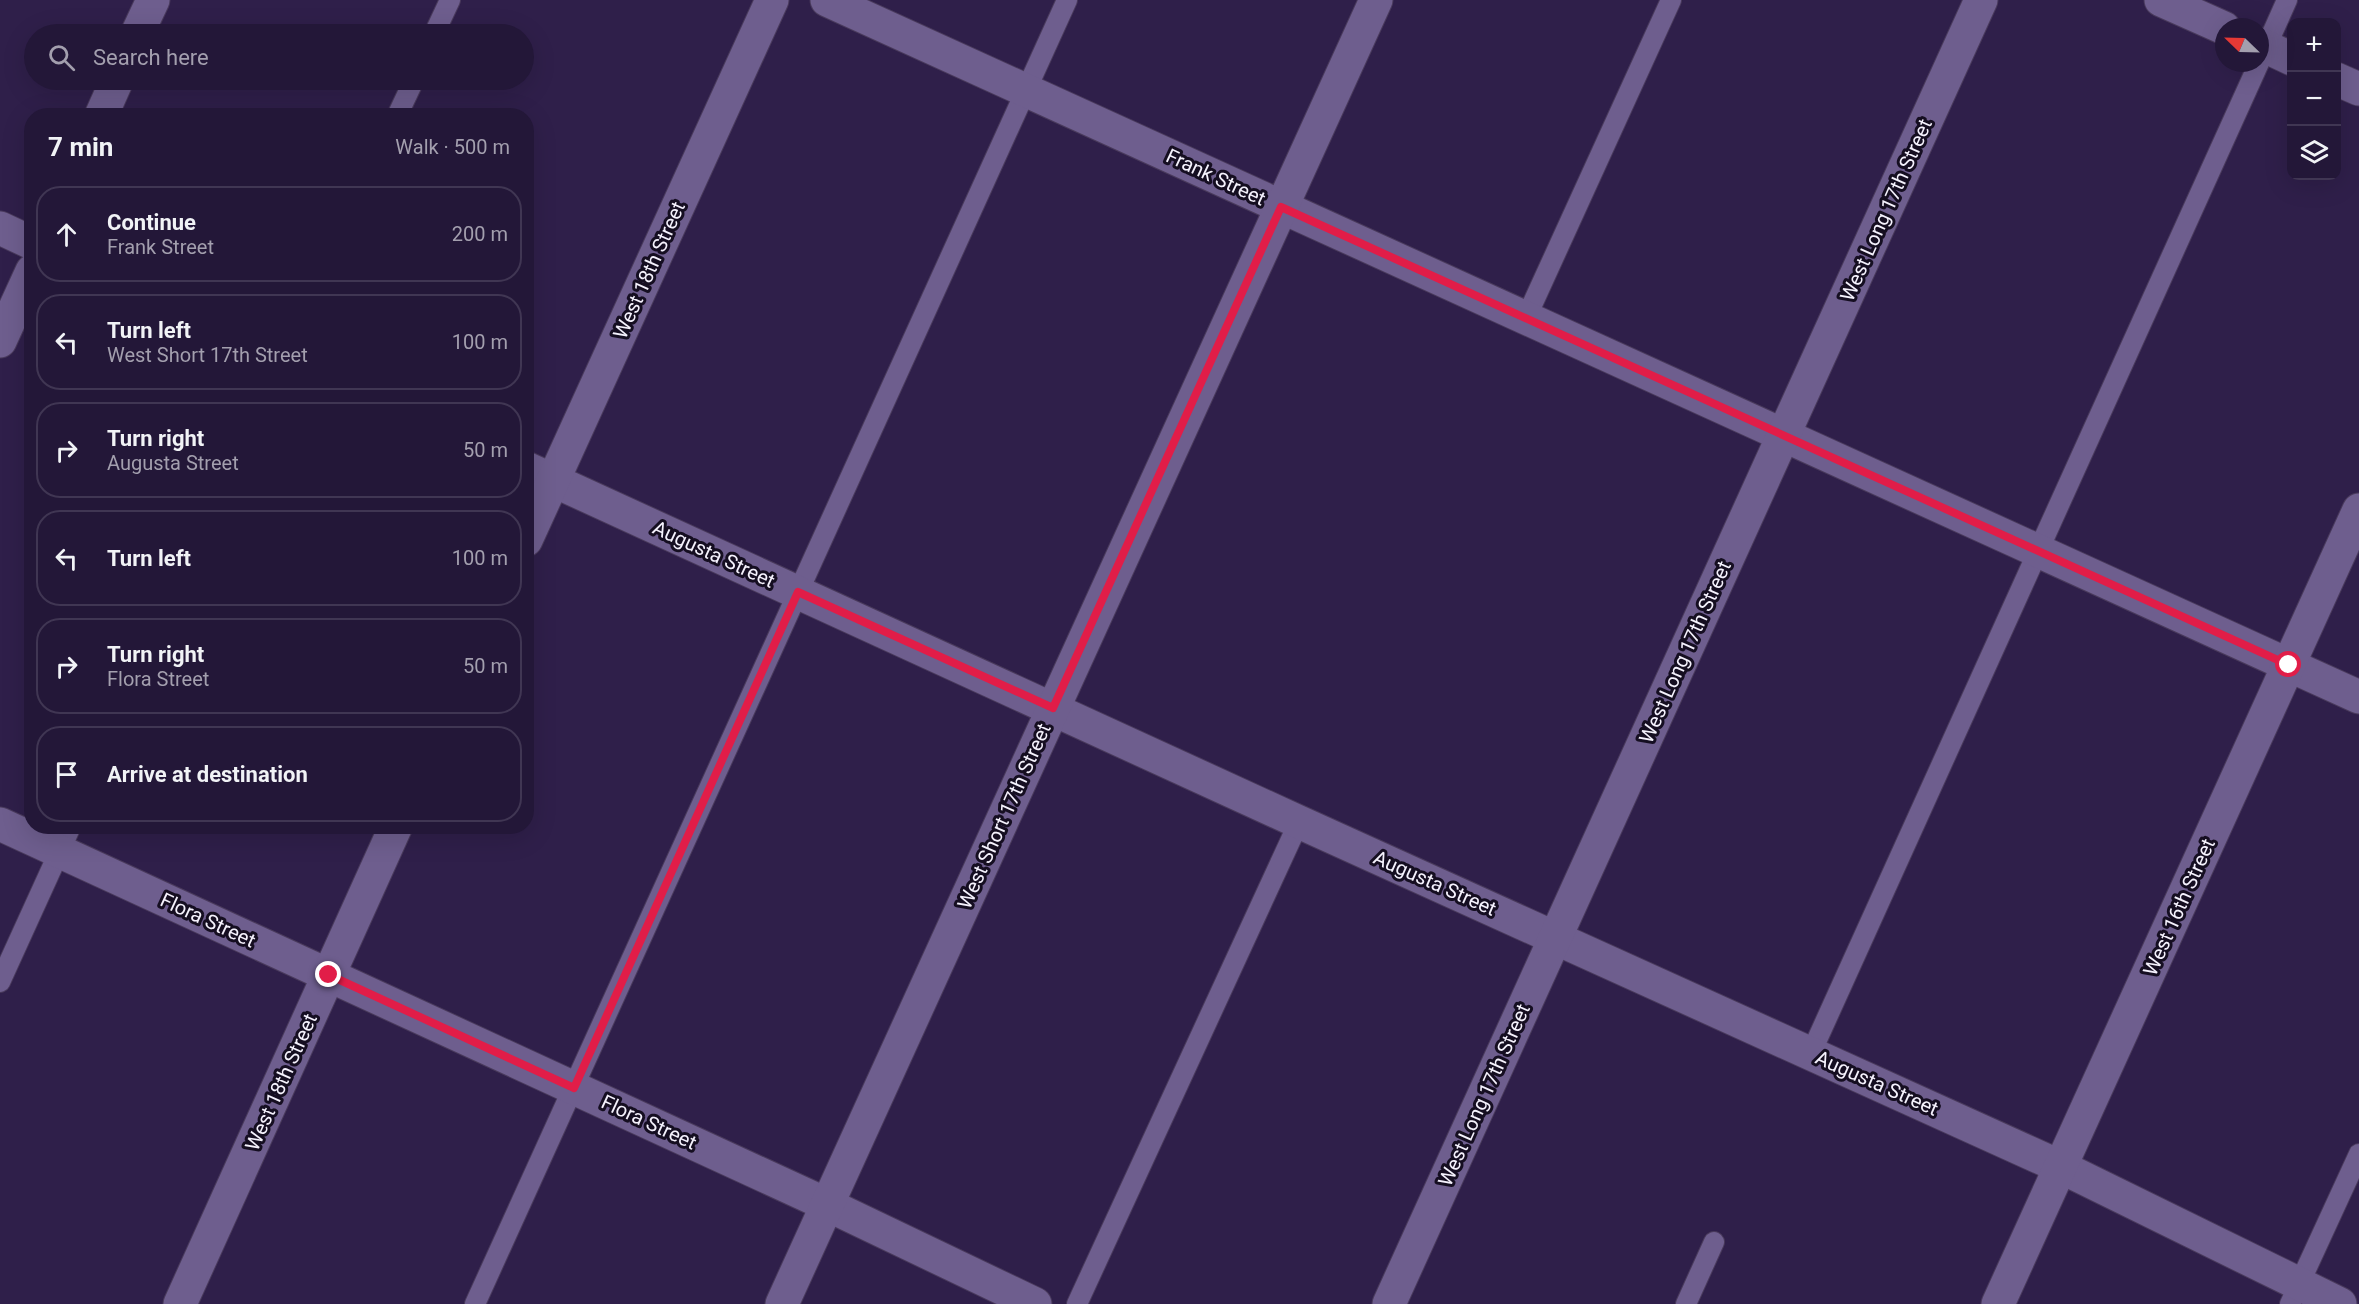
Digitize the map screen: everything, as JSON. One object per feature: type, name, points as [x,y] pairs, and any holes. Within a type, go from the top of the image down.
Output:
[{"type":"street","points":[[142,24],[153,0]]},
{"type":"street","name":"West 18th Street","points":[[534,502],[540,474],[772,0]]},
{"type":"street","name":"Frank Street","points":[[827,0],[2359,697]]},
{"type":"street","name":"West Short 17th Street","points":[[782,1304],[1376,0]]},
{"type":"street","name":"West Long 17th Street","points":[[1389,1304],[1981,0]]},
{"type":"street","points":[[2162,0],[2215,24]]},
{"type":"street","points":[[2341,81],[2359,89]]},
{"type":"street","points":[[105,108],[113,90]]},
{"type":"street","points":[[0,228],[24,239]]},
{"type":"street","points":[[0,341],[24,289]]},
{"type":"street","name":"Augusta Street","points":[[540,474],[1299,822],[2061,1167],[2294,1294],[2340,1304]]},
{"type":"street","name":"West 16th Street","points":[[1998,1304],[2359,510]]},
{"type":"street","name":"Flora Street","points":[[0,824],[24,830]]},
{"type":"street","name":"Flora Street","points":[[43,834],[65,839],[329,975],[828,1205],[1035,1304]]},
{"type":"street","name":"West 18th Street","points":[[180,1304],[392,834]]},
{"type":"lane","points":[[439,24],[450,0]]},
{"type":"lane","points":[[475,1304],[1067,0]]},
{"type":"lane","points":[[1526,318],[1671,0]]},
{"type":"lane","points":[[2269,50],[2287,0]]},
{"type":"lane","points":[[1811,1053],[2038,551],[2259,72]]},
{"type":"lane","points":[[401,108],[409,90]]},
{"type":"lane","points":[[1077,1304],[1299,822]]},
{"type":"lane","points":[[0,982],[65,839]]},
{"type":"lane","points":[[2294,1294],[2359,1154]]},
{"type":"lane","points":[[1686,1304],[1714,1242]]},
{"type":"route","points":[[329,975],[574,1088],[798,592],[1053,708],[1281,207],[2289,665]]}]
